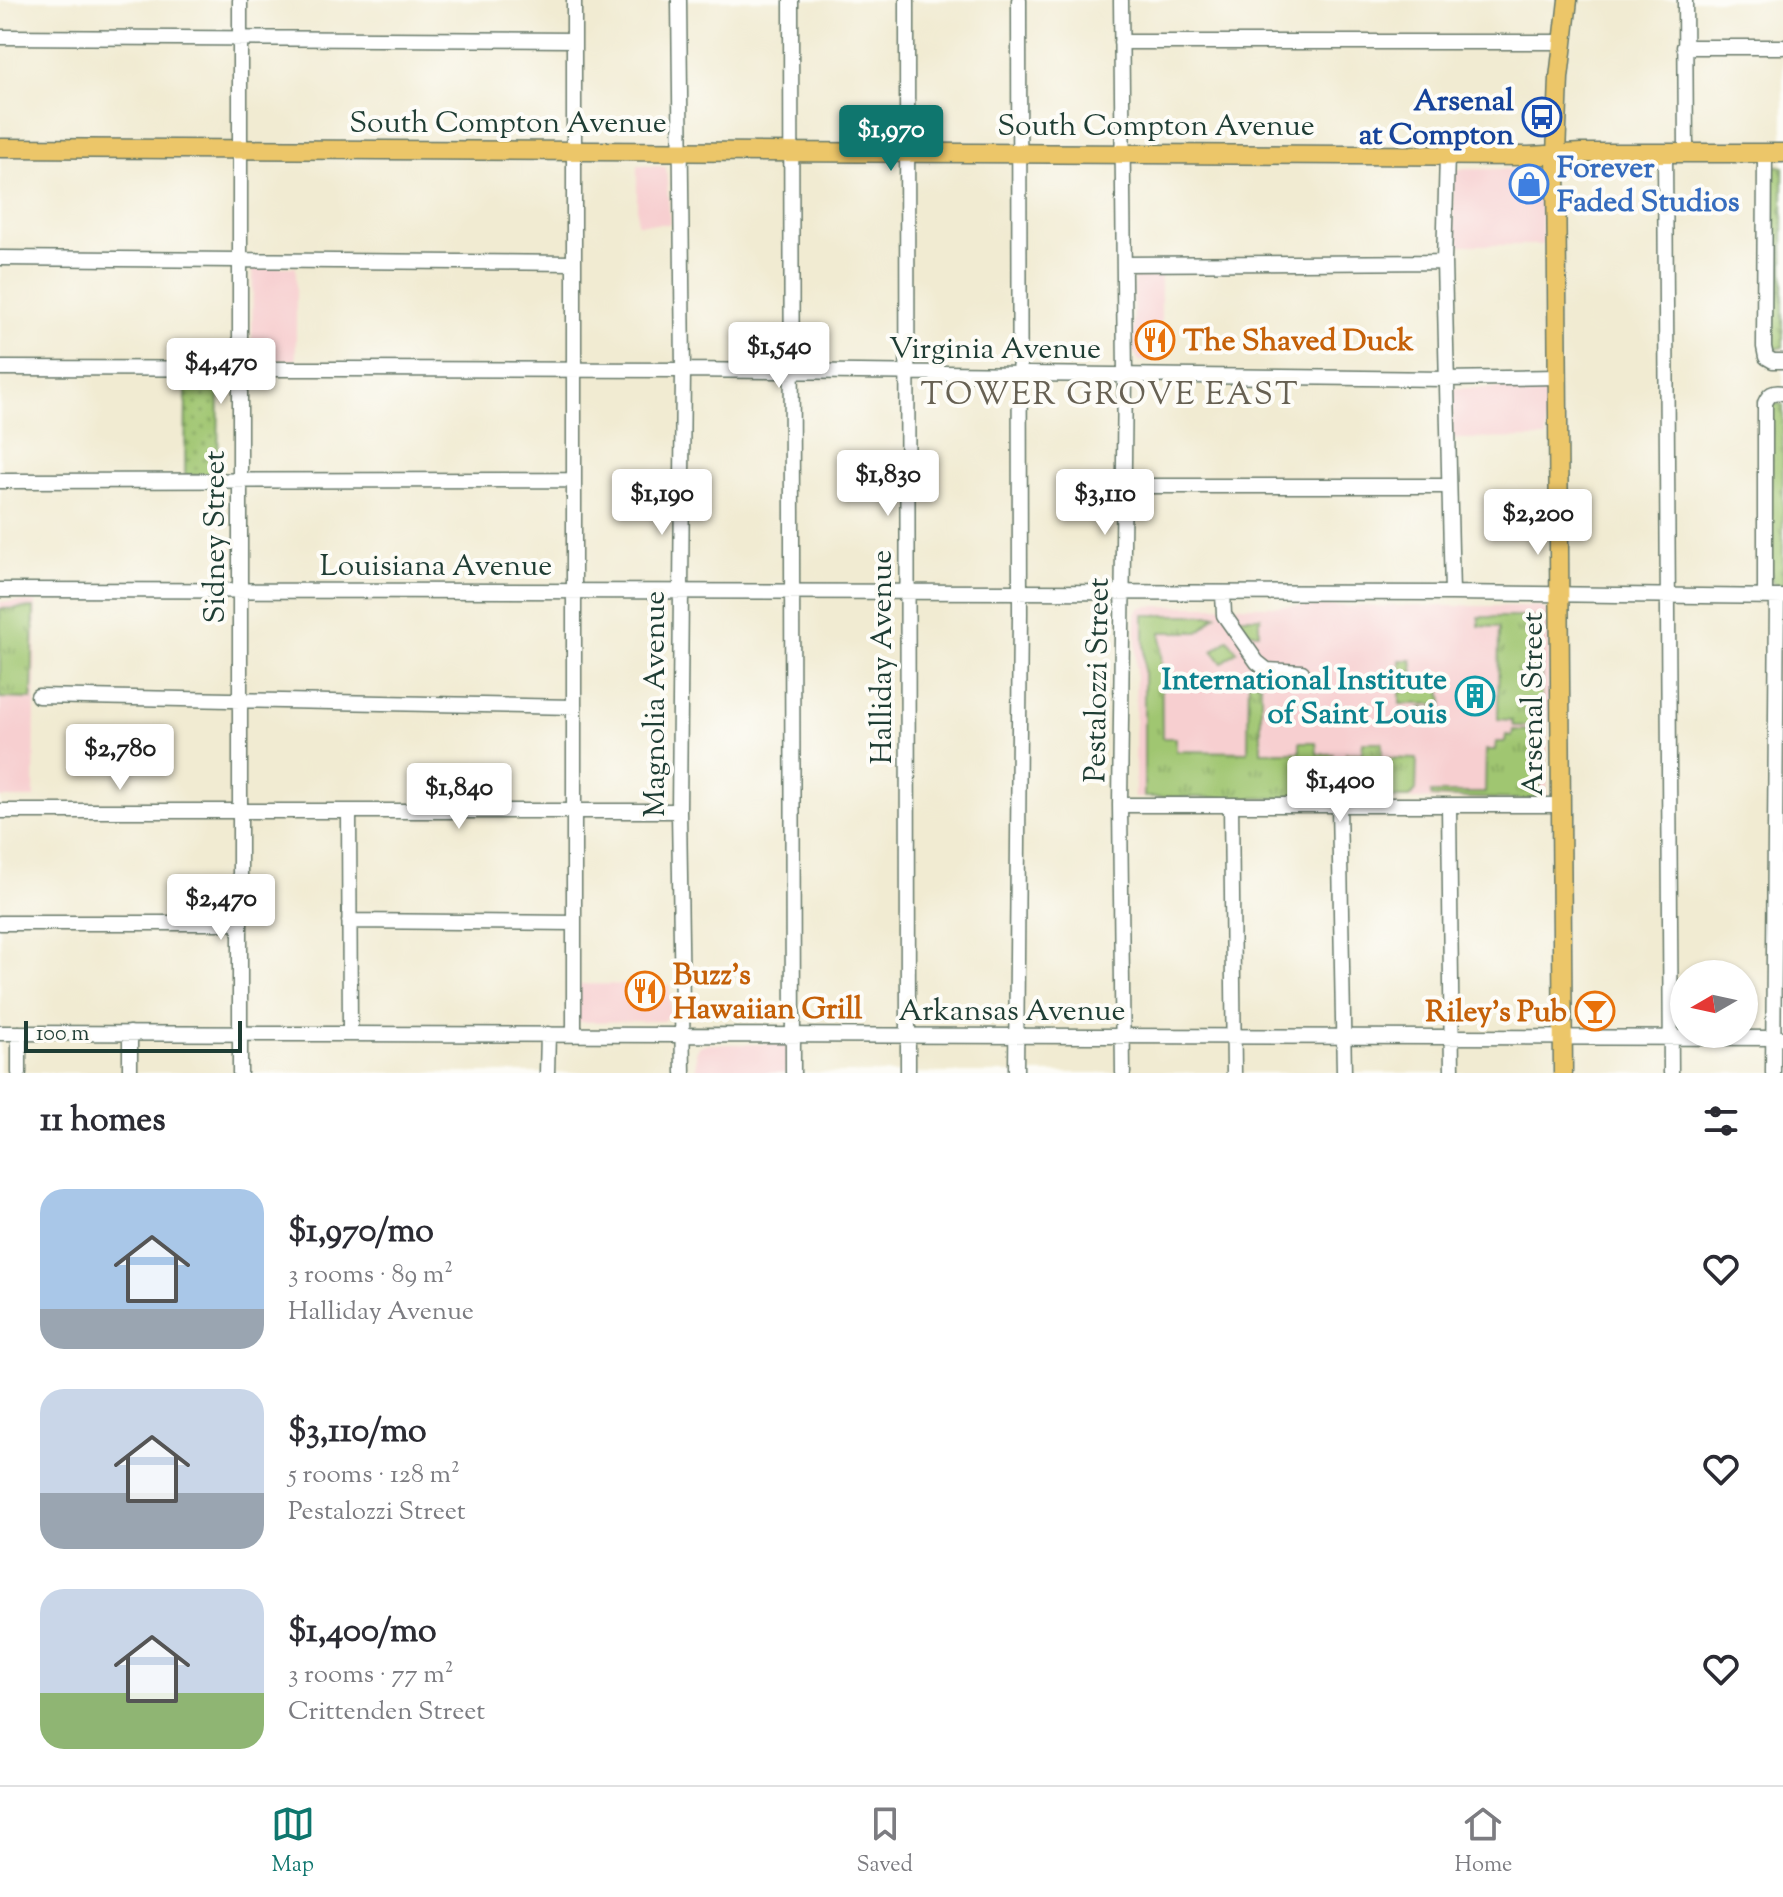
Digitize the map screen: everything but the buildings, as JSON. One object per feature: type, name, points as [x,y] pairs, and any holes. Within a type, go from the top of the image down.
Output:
[{"type":"main road","name":"Arsenal Street","points":[[1563,1073],[1556,155],[1568,0]]},
{"type":"main road","name":"South Compton Avenue","points":[[0,148],[1447,155],[1774,153]]},
{"type":"street","name":"Sidney Street","points":[[240,0],[240,1073]]},
{"type":"street","points":[[574,0],[574,1035]]},
{"type":"street","name":"Magnolia Avenue","points":[[679,0],[683,370],[679,811],[683,1073]]},
{"type":"street","points":[[791,0],[793,1073]]},
{"type":"street","name":"Halliday Avenue","points":[[907,0],[908,1073]]},
{"type":"street","points":[[1016,1073],[1020,592],[1019,0]]},
{"type":"street","name":"Pestalozzi Street","points":[[1121,0],[1125,375],[1120,805],[1123,1073]]},
{"type":"street","points":[[1685,0],[1686,153]]},
{"type":"street","points":[[0,37],[574,40]]},
{"type":"street","points":[[1121,42],[1563,42]]},
{"type":"street","points":[[1684,47],[1783,47]]},
{"type":"street","points":[[1665,153],[1671,960]]},
{"type":"street","points":[[1774,153],[1764,347],[1766,357],[1783,361]]},
{"type":"street","points":[[1447,155],[1445,379],[1452,593]]},
{"type":"street","points":[[0,258],[574,263]]},
{"type":"street","points":[[1124,264],[1444,262]]},
{"type":"street","name":"Virginia Avenue","points":[[0,368],[683,370],[1445,379],[1557,377]]},
{"type":"street","points":[[1773,1073],[1778,1038],[1775,597],[1765,403],[1768,395],[1783,393]]},
{"type":"street","points":[[0,481],[574,480]]},
{"type":"street","points":[[1124,486],[1449,486]]},
{"type":"street","name":"Louisiana Avenue","points":[[0,590],[1452,593],[1775,597]]},
{"type":"street","points":[[1223,593],[1224,615],[1257,662],[1273,672],[1302,672]]},
{"type":"street","points":[[38,696],[574,707]]},
{"type":"street","points":[[1120,805],[1560,805]]},
{"type":"street","points":[[1231,805],[1234,1073]]},
{"type":"street","points":[[1339,805],[1344,1073]]},
{"type":"street","points":[[1449,805],[1452,1073]]},
{"type":"street","points":[[0,811],[679,811]]},
{"type":"street","points":[[349,812],[350,1034]]},
{"type":"street","points":[[349,921],[574,923]]},
{"type":"street","points":[[0,923],[240,923]]},
{"type":"street","name":"Arkansas Avenue","points":[[0,1033],[1670,1038]]},
{"type":"street","points":[[19,1033],[19,1073]]},
{"type":"street","points":[[130,1033],[130,1073]]},
{"type":"street","points":[[547,1073],[548,1034]]},
{"type":"street","points":[[1671,1048],[1671,1073]]},
{"type":"shaded area","points":[[637,165],[666,167],[670,224],[637,224]]},
{"type":"shaded area","points":[[1453,169],[1534,169],[1539,174],[1543,245],[1453,245]]},
{"type":"shaded area","points":[[253,266],[296,267],[296,360],[260,360],[252,349]]},
{"type":"shaded area","points":[[1134,271],[1161,272],[1161,361],[1139,361],[1133,351]]},
{"type":"shaded area","points":[[1452,388],[1541,388],[1546,398],[1546,438],[1452,439]]},
{"type":"shaded area","points":[[0,602],[36,602],[34,798],[0,798]]},
{"type":"shaded area","points":[[1147,606],[1540,606],[1549,616],[1547,800],[1135,798],[1136,613]]},
{"type":"shaded area","points":[[579,984],[670,985],[670,1014],[663,1021],[578,1022]]},
{"type":"shaded area","points":[[788,1044],[787,1073],[696,1073],[696,1052],[699,1046]]},
{"type":"green space","points":[[1772,167],[1783,167],[1783,347],[1776,349],[1770,345]]},
{"type":"green space","points":[[186,389],[219,389],[218,476],[185,475]]},
{"type":"green space","points":[[1776,403],[1783,405],[1783,584],[1777,586],[1771,581],[1771,408]]},
{"type":"green space","points":[[34,608],[32,699],[0,698],[0,609]]},
{"type":"green space","points":[[1144,615],[1216,615],[1199,632],[1161,632],[1162,738],[1176,738],[1176,751],[1248,752],[1249,671],[1252,671],[1257,683],[1261,684],[1261,752],[1300,752],[1300,742],[1316,742],[1317,754],[1333,754],[1333,758],[1338,758],[1338,792],[1333,793],[1334,799],[1144,797]]},
{"type":"green space","points":[[1236,617],[1261,617],[1259,633],[1248,631]]},
{"type":"green space","points":[[1479,617],[1541,617],[1541,726],[1513,726],[1512,720],[1498,719],[1499,627],[1479,626]]},
{"type":"green space","points":[[1228,639],[1237,651],[1222,663],[1213,651]]},
{"type":"green space","points":[[1400,660],[1412,660],[1414,674],[1410,680],[1413,689],[1419,691],[1441,687],[1443,704],[1400,704]]},
{"type":"green space","points":[[1420,708],[1442,708],[1444,722],[1420,724]]},
{"type":"green space","points":[[1513,730],[1541,731],[1540,800],[1432,797],[1431,793],[1485,793],[1486,750],[1495,750],[1496,742],[1505,742],[1506,735],[1512,736]]},
{"type":"green space","points":[[1363,742],[1382,742],[1382,758],[1417,759],[1416,791],[1409,798],[1348,798],[1348,793],[1344,792],[1343,758],[1346,758],[1346,753],[1362,753]]},
{"type":"place","name":"Arsenal at Compton","points":[[1542,117]]},
{"type":"place","name":"Forever Faded Studios","points":[[1529,184]]},
{"type":"place","name":"The Shaved Duck","points":[[1155,340]]},
{"type":"place","name":"International Institute of Saint Louis","points":[[1475,696]]},
{"type":"place","name":"Buzz’s Hawaiian Grill","points":[[645,991]]},
{"type":"place","name":"Riley's Pub","points":[[1595,1011]]},
{"type":"district","name":"TOWER GROVE EAST","points":[[1110,393]]}]
